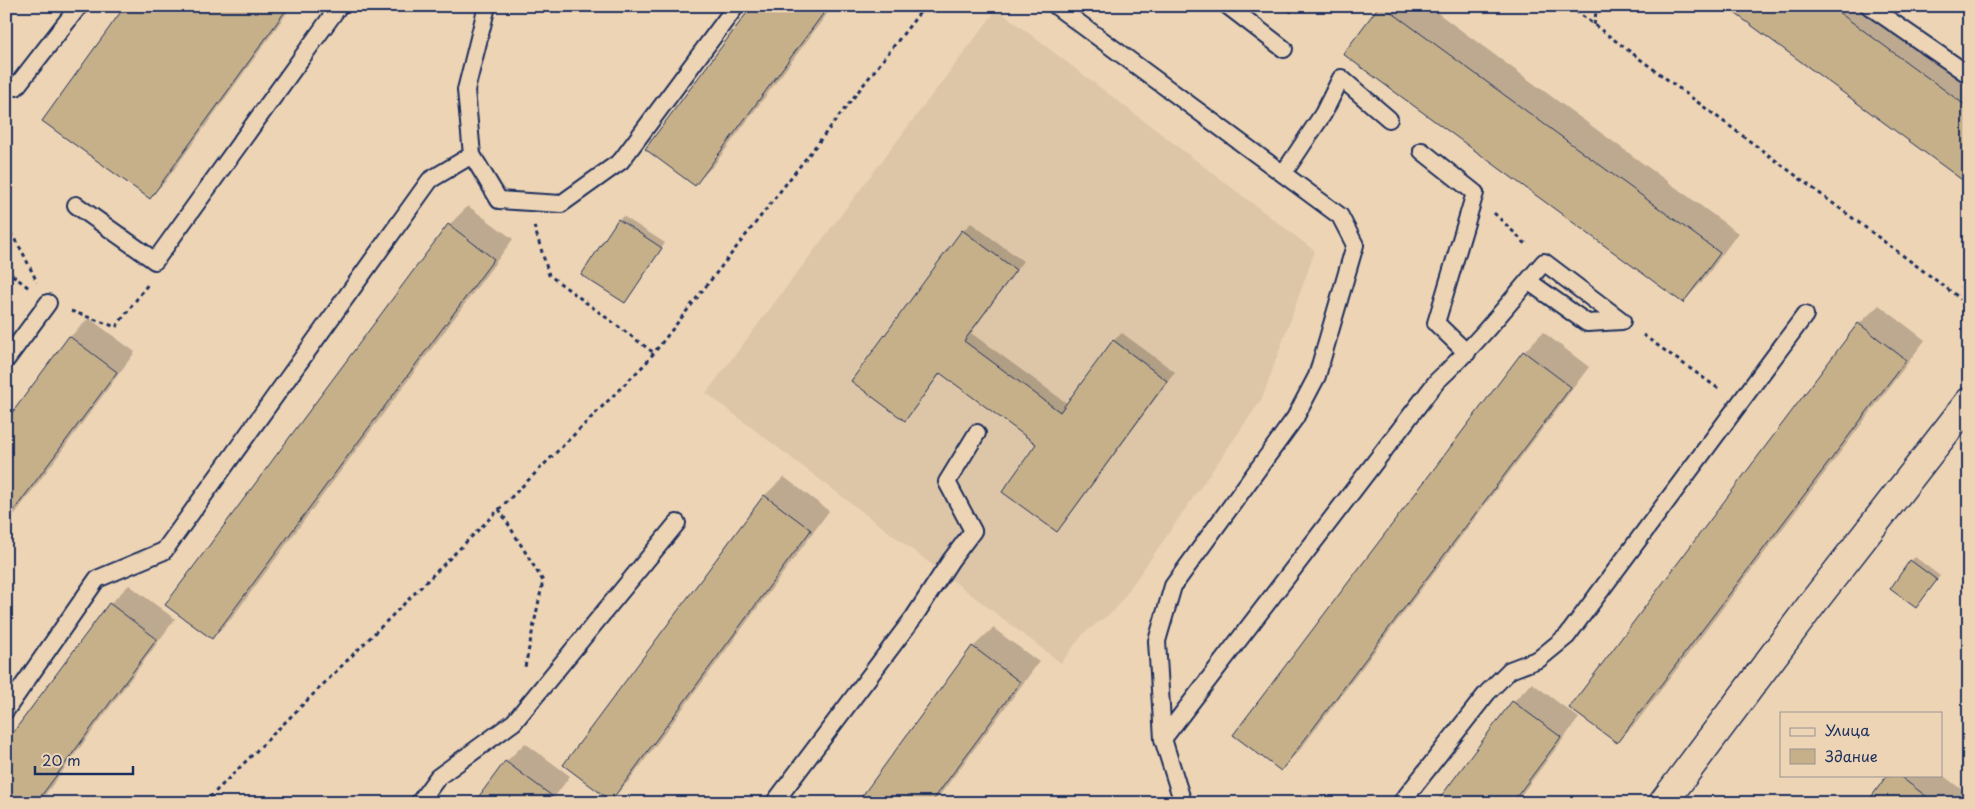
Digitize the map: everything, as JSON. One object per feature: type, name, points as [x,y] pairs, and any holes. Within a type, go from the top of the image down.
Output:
[{"type":"street","points":[[1663,803],[1816,600],[1969,402]]},
{"type":"lane","points":[[16,87],[80,6]]},
{"type":"lane","points":[[76,205],[155,261],[339,6]]},
{"type":"lane","points":[[487,6],[466,90],[472,155],[499,200],[562,204],[621,161],[736,6]]},
{"type":"lane","points":[[1056,6],[1340,216],[1356,245],[1317,376],[1295,418],[1173,586],[1157,641],[1163,739],[1183,803]]},
{"type":"lane","points":[[1228,6],[1284,49]]},
{"type":"lane","points":[[1869,6],[1969,75]]},
{"type":"lane","points":[[1283,174],[1323,114],[1341,78],[1389,118]]},
{"type":"lane","points":[[1422,151],[1474,192],[1436,323],[1467,353]]},
{"type":"lane","points":[[6,710],[97,579],[164,551],[430,180],[472,155]]},
{"type":"lane","points":[[1163,739],[1437,381],[1467,353],[1544,262],[1622,320]]},
{"type":"lane","points":[[1528,281],[1587,323],[1622,320]]},
{"type":"lane","points":[[6,360],[48,303]]},
{"type":"lane","points":[[1401,803],[1487,693],[1510,670],[1539,659],[1567,636],[1805,315]]},
{"type":"lane","points":[[774,803],[914,617],[950,560],[973,531],[946,482],[977,433]]},
{"type":"lane","points":[[418,803],[438,777],[514,722],[678,523]]},
{"type":"path","points":[[204,803],[654,353],[925,6]]},
{"type":"path","points":[[1569,6],[1969,305]]},
{"type":"path","points":[[1594,25],[1596,6]]},
{"type":"path","points":[[1474,192],[1544,262]]},
{"type":"path","points":[[526,201],[549,275],[654,353]]},
{"type":"path","points":[[6,226],[22,251],[48,303]]},
{"type":"path","points":[[1622,320],[1740,403]]},
{"type":"path","points":[[499,510],[543,581],[523,675]]},
{"type":"shaded area","points":[[997,9],[1315,251],[1262,399],[1115,610],[1084,633],[1061,663],[706,393]]},
{"type":"building","points":[[125,6],[289,6],[150,199],[42,121]]},
{"type":"building","points":[[752,6],[829,6],[695,186],[645,149]]},
{"type":"building","points":[[1282,6],[1296,6],[1291,13]]},
{"type":"building","points":[[1379,6],[1383,6],[1720,253],[1683,303],[1343,54]]},
{"type":"building","points":[[1725,6],[1830,6],[1969,108],[1969,185]]},
{"type":"building","points":[[618,219],[662,248],[625,303],[581,275]]},
{"type":"building","points":[[448,224],[494,259],[212,639],[165,605]]},
{"type":"building","points":[[962,230],[1016,270],[964,341],[1060,412],[1113,340],[1167,381],[1057,532],[1002,492],[1036,444],[940,373],[905,421],[851,381]]},
{"type":"building","points":[[1969,276],[1969,294],[1960,287]]},
{"type":"building","points":[[1858,323],[1906,360],[1617,743],[1569,708]]},
{"type":"building","points":[[69,336],[117,372],[6,521],[6,421]]},
{"type":"building","points":[[1523,351],[1571,387],[1281,771],[1233,735]]},
{"type":"building","points":[[764,495],[811,530],[611,801],[563,765]]},
{"type":"building","points":[[1910,560],[1937,580],[1916,608],[1890,589]]},
{"type":"building","points":[[109,603],[157,639],[36,803],[6,803],[6,742]]},
{"type":"building","points":[[972,646],[1020,682],[931,803],[857,803]]},
{"type":"building","points":[[1512,701],[1561,737],[1512,803],[1436,803]]},
{"type":"building","points":[[505,761],[552,796],[546,803],[474,803]]},
{"type":"building","points":[[1886,776],[1899,776],[1935,803],[1867,803]]}]
